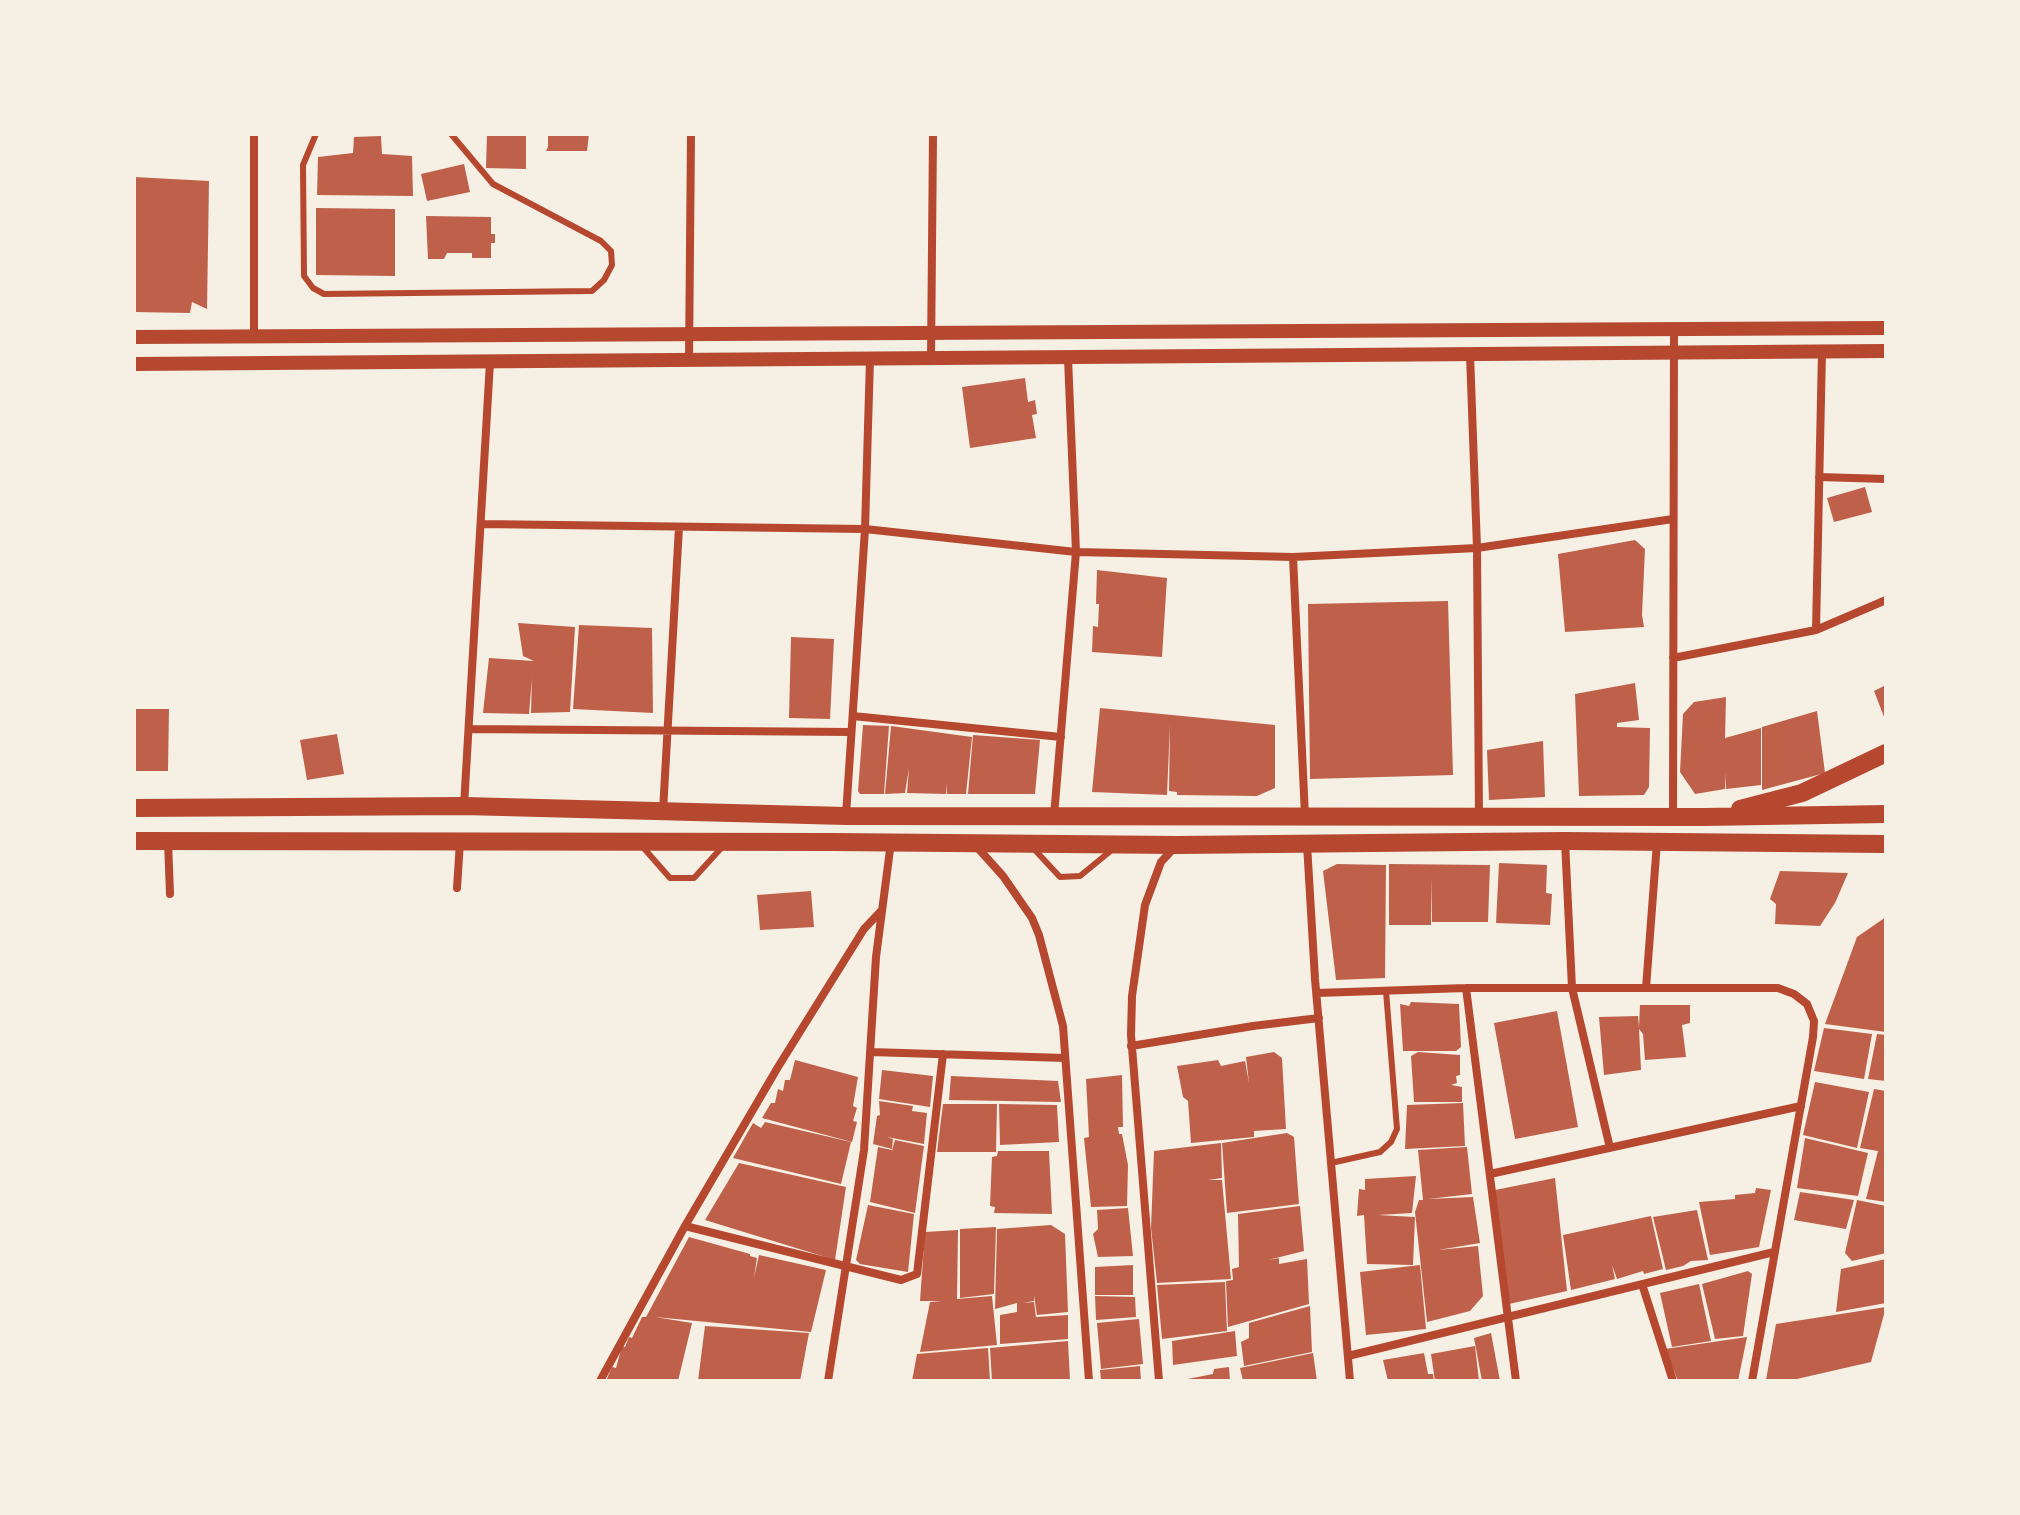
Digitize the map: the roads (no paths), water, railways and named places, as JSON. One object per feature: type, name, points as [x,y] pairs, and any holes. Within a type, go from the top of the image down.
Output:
[{"type":"main road","points":[[1704,817],[1802,793],[1886,753]]},
{"type":"main road","points":[[134,808],[464,806],[846,816],[1704,817],[1886,814]]},
{"type":"main road","points":[[666,812],[668,842]]},
{"type":"main road","points":[[134,841],[1178,845],[1565,841],[1886,844]]},
{"type":"main road","points":[[1837,843],[1886,853]]},
{"type":"street","points":[[254,134],[254,337]]},
{"type":"street","points":[[689,361],[691,134]]},
{"type":"street","points":[[931,359],[933,134]]},
{"type":"street","points":[[134,337],[1886,328]]},
{"type":"street","points":[[1673,817],[1674,329]]},
{"type":"street","points":[[134,364],[1886,351]]},
{"type":"street","points":[[1816,630],[1822,352]]},
{"type":"street","points":[[1470,354],[1477,548],[1479,817]]},
{"type":"street","points":[[1054,816],[1076,552],[1068,358]]},
{"type":"street","points":[[846,816],[865,529],[870,359]]},
{"type":"street","points":[[464,806],[490,362]]},
{"type":"street","points":[[1819,477],[1886,479]]},
{"type":"street","points":[[481,524],[865,529],[1076,552],[1293,557],[1477,548],[1673,519]]},
{"type":"street","points":[[666,812],[679,527]]},
{"type":"street","points":[[1293,557],[1305,817]]},
{"type":"street","points":[[1673,658],[1816,630],[1886,600]]},
{"type":"street","points":[[853,716],[1061,737]]},
{"type":"street","points":[[469,729],[851,732]]},
{"type":"street","points":[[168,841],[170,894]]},
{"type":"street","points":[[1565,841],[1572,988],[1610,1148]]},
{"type":"street","points":[[457,888],[460,842]]},
{"type":"street","points":[[828,1381],[864,1150],[881,911],[891,842]]},
{"type":"street","points":[[1307,842],[1350,1381]]},
{"type":"street","points":[[1646,988],[1657,842]]},
{"type":"street","points":[[973,843],[1003,876],[1032,918],[1063,1026],[1089,1381]]},
{"type":"street","points":[[1159,1381],[1131,1046],[1132,996],[1145,905],[1163,857],[1178,845]]},
{"type":"street","points":[[600,1381],[685,1226],[778,1067],[864,929],[881,911]]},
{"type":"street","points":[[1317,993],[1466,988],[1778,988],[1794,994],[1807,1004],[1814,1021],[1813,1037],[1752,1381]]},
{"type":"street","points":[[1466,988],[1516,1381]]},
{"type":"street","points":[[1131,1046],[1319,1018]]},
{"type":"street","points":[[870,1052],[1065,1058]]},
{"type":"street","points":[[685,1226],[901,1280],[917,1274],[943,1054]]},
{"type":"street","points":[[1490,1174],[1801,1106]]},
{"type":"street","points":[[1348,1356],[1774,1252]]},
{"type":"street","points":[[1642,1284],[1673,1381]]},
{"type":"lane","points":[[316,134],[303,165],[304,276],[313,288],[324,294],[592,291],[604,280],[612,265],[611,251],[601,241],[493,184],[451,134]]},
{"type":"lane","points":[[638,842],[670,878],[694,878],[727,842]]},
{"type":"lane","points":[[1029,843],[1060,877],[1080,876],[1118,844]]},
{"type":"lane","points":[[1331,1163],[1380,1152],[1391,1142],[1397,1129],[1386,991]]}]
